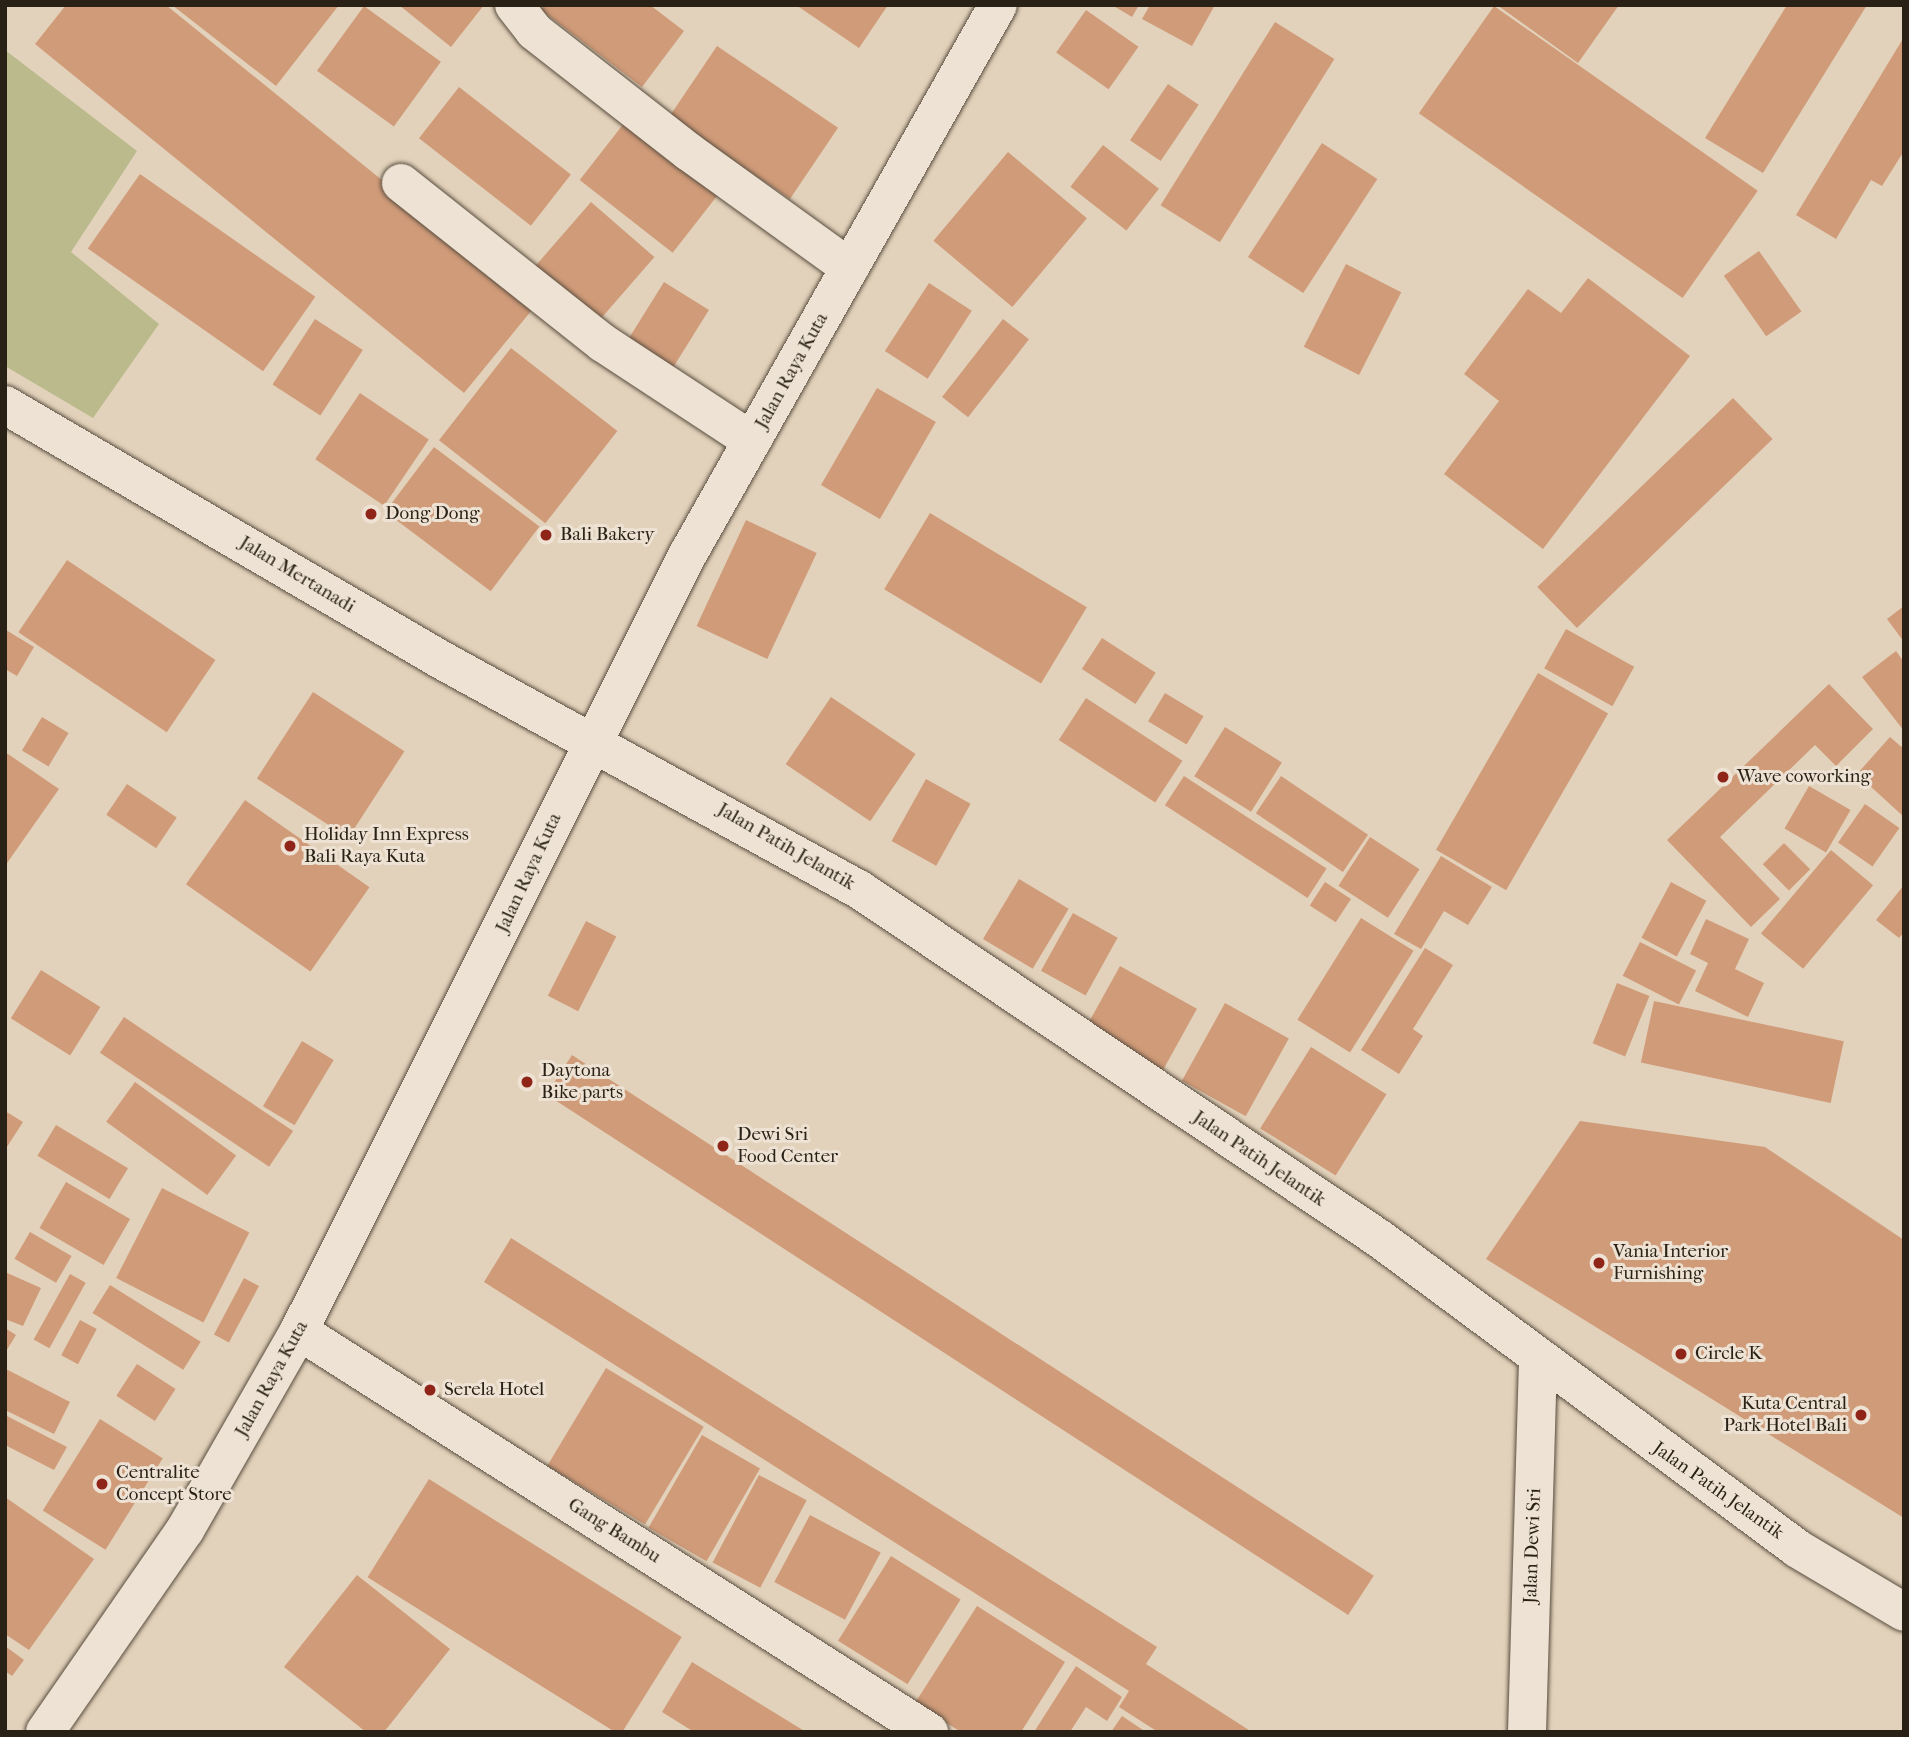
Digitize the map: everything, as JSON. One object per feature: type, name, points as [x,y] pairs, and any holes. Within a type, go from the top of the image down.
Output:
[{"type":"street","points":[[514,5],[534,31],[688,152],[850,268]]},
{"type":"street","name":"Jalan Raya Kuta","points":[[45,1732],[185,1530],[299,1331],[417,1106],[592,740],[752,441],[998,5]]},
{"type":"street","points":[[401,183],[603,343],[752,441]]},
{"type":"street","name":"Jalan Mertanadi","points":[[5,405],[436,657],[592,740]]},
{"type":"street","name":"Jalan Patih Jelantik","points":[[592,740],[860,890],[1380,1240],[1607,1413],[1798,1549],[1904,1612]]},
{"type":"street","name":"Gang Bambu","points":[[299,1331],[929,1732]]},
{"type":"street","name":"Jalan Dewi Sri","points":[[1527,1732],[1538,1360]]},
{"type":"street","points":[[1536,1438],[1555,1414],[1607,1413]]},
{"type":"green space","points":[[5,50],[137,151],[71,252],[159,324],[93,418],[5,366]]},
{"type":"building","points":[[66,5],[166,5],[536,305],[464,393],[35,44]]},
{"type":"building","points":[[172,5],[339,5],[276,86]]},
{"type":"building","points":[[399,5],[484,5],[451,47]]},
{"type":"building","points":[[545,5],[650,5],[684,31],[642,87],[541,10]]},
{"type":"building","points":[[796,5],[888,5],[859,48]]},
{"type":"building","points":[[1112,5],[1139,5],[1132,17]]},
{"type":"building","points":[[1150,5],[1215,5],[1192,46],[1142,19]]},
{"type":"building","points":[[1497,5],[1619,5],[1578,63]]},
{"type":"building","points":[[1787,5],[1867,5],[1763,173],[1705,138]]},
{"type":"building","points":[[364,6],[441,62],[394,127],[317,71]]},
{"type":"building","points":[[1494,6],[1758,191],[1683,298],[1419,113]]},
{"type":"building","points":[[1086,10],[1138,47],[1109,89],[1056,53]]},
{"type":"building","points":[[1275,22],[1334,59],[1220,242],[1161,205]]},
{"type":"building","points":[[1904,37],[1904,151],[1882,186],[1871,180],[1836,239],[1796,215]]},
{"type":"building","points":[[717,46],[838,128],[790,199],[669,117]]},
{"type":"building","points":[[1168,84],[1199,105],[1161,161],[1130,140]]},
{"type":"building","points":[[459,87],[571,174],[531,226],[419,138]]},
{"type":"building","points":[[632,113],[725,186],[673,253],[580,180]]},
{"type":"building","points":[[1322,143],[1377,179],[1303,293],[1248,257]]},
{"type":"building","points":[[1103,145],[1159,189],[1126,230],[1070,187]]},
{"type":"building","points":[[1008,152],[1087,218],[1012,307],[933,241]]},
{"type":"building","points":[[140,174],[315,297],[263,371],[88,249]]},
{"type":"building","points":[[591,202],[654,257],[594,327],[531,271]]},
{"type":"building","points":[[1759,251],[1801,312],[1766,336],[1724,276]]},
{"type":"building","points":[[1346,264],[1401,292],[1359,375],[1304,347]]},
{"type":"building","points":[[1588,278],[1690,356],[1543,549],[1444,474],[1499,401],[1464,374],[1528,289],[1561,313]]},
{"type":"building","points":[[664,282],[709,310],[668,376],[623,348]]},
{"type":"building","points":[[929,283],[972,311],[928,379],[885,351]]},
{"type":"building","points":[[315,319],[363,350],[320,415],[273,384]]},
{"type":"building","points":[[1003,319],[1029,339],[968,417],[942,397]]},
{"type":"building","points":[[511,348],[617,431],[545,523],[439,440]]},
{"type":"building","points":[[877,388],[936,422],[880,519],[821,485]]},
{"type":"building","points":[[360,393],[429,439],[384,506],[315,459]]},
{"type":"building","points":[[1733,398],[1773,439],[1577,628],[1537,587]]},
{"type":"building","points":[[434,447],[539,526],[491,591],[385,512]]},
{"type":"building","points":[[930,513],[1087,607],[1041,684],[884,589]]},
{"type":"building","points":[[746,520],[817,553],[767,659],[697,626]]},
{"type":"building","points":[[67,560],[215,660],[167,732],[18,632]]},
{"type":"building","points":[[1904,606],[1904,642],[1887,619]]},
{"type":"building","points":[[1566,629],[1634,667],[1612,706],[1544,668]]},
{"type":"building","points":[[6,630],[34,647],[17,676],[5,669]]},
{"type":"building","points":[[1102,638],[1156,673],[1136,704],[1082,669]]},
{"type":"building","points":[[1896,651],[1904,662],[1904,731],[1862,677]]},
{"type":"building","points":[[1538,673],[1608,714],[1506,890],[1436,850]]},
{"type":"building","points":[[1829,684],[1873,729],[1836,766],[1815,745],[1720,837],[1780,899],[1751,927],[1667,840]]},
{"type":"building","points":[[313,692],[404,751],[348,838],[257,778]]},
{"type":"building","points":[[1165,693],[1204,716],[1187,744],[1148,721]]},
{"type":"building","points":[[831,697],[916,754],[870,821],[786,764]]},
{"type":"building","points":[[1086,698],[1182,761],[1155,803],[1059,740]]},
{"type":"building","points":[[42,717],[69,733],[48,766],[22,750]]},
{"type":"building","points":[[1225,727],[1282,763],[1251,812],[1194,776]]},
{"type":"building","points":[[1890,737],[1904,749],[1904,817],[1857,774]]},
{"type":"building","points":[[5,752],[59,789],[5,866]]},
{"type":"building","points":[[1184,776],[1327,869],[1308,898],[1165,805]]},
{"type":"building","points":[[1281,776],[1368,835],[1343,872],[1256,813]]},
{"type":"building","points":[[926,779],[971,804],[936,866],[892,841]]},
{"type":"building","points":[[127,784],[177,818],[156,848],[106,815]]},
{"type":"building","points":[[1809,786],[1851,810],[1826,852],[1784,828]]},
{"type":"building","points":[[245,800],[370,887],[310,972],[186,884]]},
{"type":"building","points":[[1865,804],[1899,828],[1872,867],[1838,843]]},
{"type":"building","points":[[1370,837],[1419,869],[1388,918],[1338,886]]},
{"type":"building","points":[[1784,843],[1810,869],[1789,890],[1763,864]]},
{"type":"building","points":[[1831,850],[1873,885],[1803,969],[1761,933]]},
{"type":"building","points":[[1441,856],[1492,887],[1468,925],[1444,911],[1421,949],[1394,934]]},
{"type":"building","points":[[1019,879],[1069,909],[1033,969],[983,939]]},
{"type":"building","points":[[1325,882],[1351,899],[1336,922],[1310,905]]},
{"type":"building","points":[[1671,882],[1706,901],[1677,956],[1641,938]]},
{"type":"building","points":[[1904,885],[1904,932],[1899,938],[1876,920]]},
{"type":"building","points":[[1073,913],[1118,938],[1086,995],[1041,971]]},
{"type":"building","points":[[1361,918],[1414,951],[1350,1053],[1297,1020]]},
{"type":"building","points":[[1706,919],[1749,939],[1735,969],[1764,983],[1748,1017],[1695,991],[1708,963],[1690,954]]},
{"type":"building","points":[[586,921],[616,936],[578,1011],[548,996]]},
{"type":"building","points":[[1640,942],[1696,971],[1679,1004],[1623,976]]},
{"type":"building","points":[[1425,948],[1453,965],[1413,1029],[1423,1036],[1399,1074],[1361,1050]]},
{"type":"building","points":[[1120,966],[1197,1009],[1159,1077],[1082,1034]]},
{"type":"building","points":[[41,970],[100,1007],[70,1055],[11,1018]]},
{"type":"building","points":[[1617,983],[1649,996],[1625,1056],[1593,1043]]},
{"type":"building","points":[[1654,1001],[1844,1041],[1831,1103],[1641,1063]]},
{"type":"building","points":[[1225,1003],[1289,1038],[1246,1116],[1182,1081]]},
{"type":"building","points":[[124,1017],[293,1131],[269,1167],[100,1053]]},
{"type":"building","points":[[302,1041],[334,1060],[295,1125],[263,1106]]},
{"type":"building","points":[[1311,1047],[1386,1094],[1336,1176],[1260,1128]]},
{"type":"building","points":[[572,1055],[1374,1576],[1348,1615],[546,1094]]},
{"type":"building","points":[[135,1082],[236,1155],[207,1195],[106,1122]]},
{"type":"building","points":[[5,1111],[23,1122],[5,1150]]},
{"type":"building","points":[[1580,1121],[1765,1147],[1904,1240],[1904,1518],[1486,1259]]},
{"type":"building","points":[[56,1125],[128,1168],[109,1199],[37,1156]]},
{"type":"building","points":[[66,1182],[130,1219],[104,1265],[40,1228]]},
{"type":"building","points":[[162,1188],[249,1232],[203,1322],[116,1278]]},
{"type":"building","points":[[30,1232],[72,1256],[56,1283],[14,1259]]},
{"type":"building","points":[[511,1238],[1157,1647],[1146,1664],[1252,1732],[1158,1732],[1119,1707],[1129,1691],[484,1282]]},
{"type":"building","points":[[5,1272],[41,1288],[23,1326],[5,1319]]},
{"type":"building","points":[[70,1274],[86,1283],[49,1348],[34,1340]]},
{"type":"building","points":[[244,1278],[259,1286],[229,1342],[214,1335]]},
{"type":"building","points":[[110,1285],[201,1342],[183,1370],[93,1313]]},
{"type":"building","points":[[80,1320],[97,1329],[78,1364],[61,1355]]},
{"type":"building","points":[[5,1328],[16,1335],[5,1353]]},
{"type":"building","points":[[137,1364],[176,1389],[155,1421],[116,1396]]},
{"type":"building","points":[[606,1368],[704,1427],[645,1524],[547,1466]]},
{"type":"building","points":[[6,1369],[70,1402],[54,1434],[5,1410]]},
{"type":"building","points":[[5,1415],[67,1447],[54,1470],[5,1445]]},
{"type":"building","name":"Centralite Concept Store","points":[[100,1419],[163,1458],[106,1550],[43,1511]]},
{"type":"building","points":[[702,1435],[760,1468],[707,1561],[648,1528]]},
{"type":"building","points":[[759,1475],[807,1500],[760,1588],[713,1562]]},
{"type":"building","points":[[429,1479],[682,1637],[622,1732],[615,1732],[368,1577]]},
{"type":"building","points":[[5,1497],[94,1559],[29,1650],[5,1634]]},
{"type":"building","points":[[810,1515],[881,1553],[845,1620],[774,1582]]},
{"type":"building","points":[[891,1556],[961,1599],[908,1684],[838,1641]]},
{"type":"building","points":[[357,1575],[450,1649],[384,1732],[366,1732],[284,1667]]},
{"type":"building","points":[[977,1606],[1065,1662],[1021,1732],[961,1732],[915,1703]]},
{"type":"building","points":[[5,1646],[24,1660],[12,1676],[5,1671]]},
{"type":"building","points":[[692,1662],[806,1732],[694,1732],[662,1712]]},
{"type":"building","points":[[1076,1666],[1122,1697],[1107,1721],[1086,1707],[1070,1732],[1034,1732]]},
{"type":"building","points":[[1122,1716],[1146,1732],[1111,1732]]},
{"type":"place","name":"Dong Dong","points":[[371,514]]},
{"type":"place","name":"Bali Bakery","points":[[546,535]]},
{"type":"place","name":"Wave coworking","points":[[1723,777]]},
{"type":"place","name":"Holiday Inn Express Bali Raya Kuta","points":[[290,846]]},
{"type":"place","name":"Daytona Bike parts","points":[[527,1082]]},
{"type":"place","name":"Dewi Sri Food Center","points":[[723,1146]]},
{"type":"place","name":"Vania Interior Furnishing","points":[[1599,1263]]},
{"type":"place","name":"Circle K","points":[[1681,1354]]},
{"type":"place","name":"Serela Hotel","points":[[430,1390]]},
{"type":"place","name":"Kuta Central Park Hotel Bali","points":[[1861,1415]]},
{"type":"place","name":"Centralite Concept Store","points":[[102,1484]]}]
